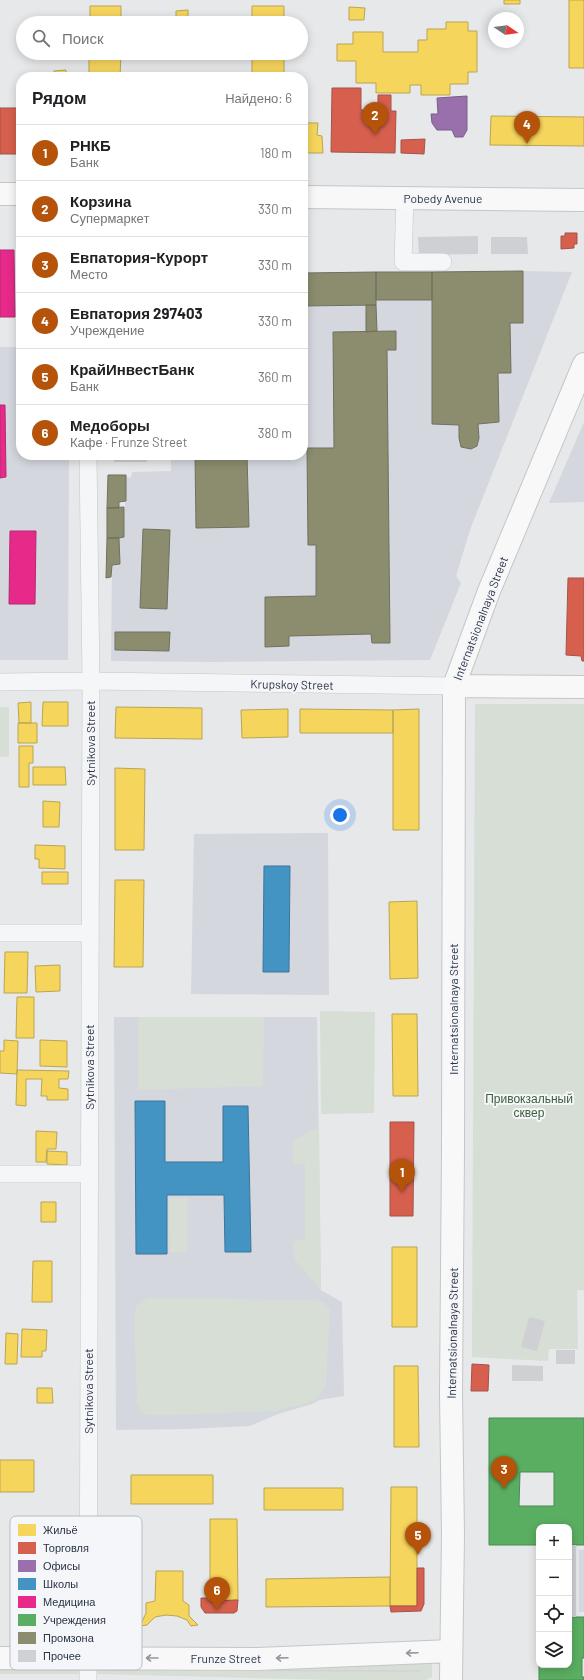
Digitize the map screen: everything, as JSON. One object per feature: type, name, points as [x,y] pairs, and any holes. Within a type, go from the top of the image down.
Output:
[{"type":"main road","points":[[0,194],[16,194]]},
{"type":"main road","name":"Pobedy Avenue","points":[[308,197],[584,200]]},
{"type":"main road","name":"Internatsionalnaya Street","points":[[451,1680],[454,686],[489,591],[584,364]]},
{"type":"main road","name":"Krupskoy Street","points":[[454,686],[584,687]]},
{"type":"main road","name":"Frunze Street","points":[[142,1658],[258,1659],[451,1651]]},
{"type":"street","points":[[405,198],[403,262],[442,262]]},
{"type":"street","name":"Sytnikova Street","points":[[88,460],[91,681],[88,1174],[88,1516]]},
{"type":"street","name":"Krupskoy Street","points":[[0,682],[91,681],[454,686]]},
{"type":"street","points":[[0,933],[90,934]]},
{"type":"street","points":[[0,1174],[88,1174]]},
{"type":"shaded area","points":[[572,272],[470,530],[456,576],[461,583],[430,660],[211,662],[111,661],[112,565],[120,564],[119,538],[124,536],[126,477],[131,478],[132,472],[171,471],[171,460],[308,460],[308,273]]},
{"type":"shaded area","points":[[0,347],[16,347],[16,460],[69,460],[68,660],[0,660]]},
{"type":"shaded area","points":[[584,422],[584,502],[549,503]]},
{"type":"shaded area","points":[[328,833],[329,995],[191,994],[194,834]]},
{"type":"shaded area","points":[[114,1017],[317,1017],[321,1290],[342,1302],[344,1396],[319,1400],[312,1404],[278,1414],[250,1426],[116,1430]]},
{"type":"shaded area","points":[[584,1549],[584,1612],[579,1612],[579,1550]]},
{"type":"green space","name":"Привокзальный сквер","points":[[475,704],[584,704],[584,1290],[577,1290],[578,1349],[549,1349],[548,1361],[472,1357]]},
{"type":"green space","points":[[0,707],[9,707],[9,757],[0,757]]},
{"type":"green space","points":[[320,1011],[375,1012],[374,1113],[321,1114]]},
{"type":"green space","points":[[138,1017],[264,1017],[263,1086],[138,1090]]},
{"type":"green space","points":[[319,1127],[321,1290],[295,1260],[292,1242],[305,1239],[305,1164],[293,1164],[293,1140]]},
{"type":"green space","points":[[169,1198],[187,1198],[187,1253],[170,1252]]},
{"type":"green space","points":[[149,1298],[315,1300],[324,1303],[330,1309],[326,1386],[317,1398],[309,1403],[276,1411],[176,1415],[148,1415],[141,1412],[137,1403],[134,1318],[137,1305]]},
{"type":"green space","points":[[430,1660],[432,1664],[432,1677],[426,1680],[335,1680],[97,1674],[97,1670],[142,1670],[142,1665]]},
{"type":"green space","points":[[0,1664],[10,1664],[10,1670],[80,1670],[80,1674],[0,1674]]},
{"type":"building: Жильё","points":[[504,0],[520,0],[520,4],[504,4]]},
{"type":"building: Жильё","points":[[569,0],[584,0],[584,68],[569,68]]},
{"type":"building: Жильё","points":[[90,6],[121,6],[121,16],[90,16]]},
{"type":"building: Жильё","points":[[252,6],[284,6],[284,16],[252,16]]},
{"type":"building: Жильё","points":[[349,7],[365,8],[364,20],[349,20]]},
{"type":"building: Жильё","points":[[188,10],[188,16],[176,16],[176,11]]},
{"type":"building: Жильё","points":[[446,22],[468,22],[468,31],[477,31],[477,72],[468,72],[468,84],[450,84],[450,95],[421,95],[421,85],[410,85],[410,93],[376,93],[376,83],[356,83],[356,61],[337,61],[337,44],[353,44],[353,32],[383,32],[383,52],[418,52],[418,40],[427,40],[427,29],[446,29]]},
{"type":"building: Жильё","points":[[89,60],[121,60],[120,72],[89,72]]},
{"type":"building: Жильё","points":[[252,60],[284,60],[284,72],[252,72]]},
{"type":"building: Жильё","points":[[66,70],[66,72],[54,72]]},
{"type":"building: Жильё","points":[[491,116],[584,117],[584,146],[490,145]]},
{"type":"building: Жильё","points":[[308,123],[318,123],[317,135],[322,136],[323,153],[308,153]]},
{"type":"building: Жильё","points":[[31,702],[31,723],[19,723],[18,703]]},
{"type":"building: Жильё","points":[[43,702],[68,702],[68,726],[42,726]]},
{"type":"building: Жильё","points":[[116,707],[202,708],[202,739],[115,738]]},
{"type":"building: Жильё","points":[[288,709],[288,737],[242,738],[241,710]]},
{"type":"building: Жильё","points":[[300,709],[393,710],[393,733],[300,733]]},
{"type":"building: Жильё","points":[[419,709],[419,830],[393,830],[393,710]]},
{"type":"building: Жильё","points":[[18,723],[37,723],[37,743],[18,743]]},
{"type":"building: Жильё","points":[[19,746],[33,746],[33,763],[29,763],[29,787],[19,787]]},
{"type":"building: Жильё","points":[[33,767],[65,767],[66,785],[33,785]]},
{"type":"building: Жильё","points":[[115,768],[145,769],[144,850],[115,850]]},
{"type":"building: Жильё","points":[[43,801],[60,802],[59,827],[43,827]]},
{"type":"building: Жильё","points":[[35,845],[65,846],[65,869],[39,868],[39,859],[35,859]]},
{"type":"building: Жильё","points":[[42,872],[68,872],[68,884],[42,884]]},
{"type":"building: Жильё","points":[[115,880],[144,880],[143,967],[114,967]]},
{"type":"building: Жильё","points":[[417,901],[418,978],[390,979],[389,902]]},
{"type":"building: Жильё","points":[[5,952],[28,952],[27,993],[4,993]]},
{"type":"building: Жильё","points":[[60,965],[60,991],[36,992],[35,966]]},
{"type":"building: Жильё","points":[[17,997],[34,997],[34,1038],[16,1038]]},
{"type":"building: Жильё","points":[[392,1014],[417,1014],[418,1096],[393,1096]]},
{"type":"building: Жильё","points":[[4,1040],[18,1041],[17,1074],[0,1073],[0,1051],[4,1051]]},
{"type":"building: Жильё","points":[[40,1040],[67,1041],[67,1067],[40,1066]]},
{"type":"building: Жильё","points":[[17,1070],[69,1071],[68,1079],[59,1079],[59,1088],[68,1089],[68,1100],[47,1100],[47,1096],[41,1096],[42,1079],[26,1079],[26,1106],[16,1105]]},
{"type":"building: Жильё","points":[[36,1131],[57,1132],[56,1149],[47,1149],[46,1162],[36,1162]]},
{"type":"building: Жильё","points":[[47,1151],[67,1152],[67,1165],[47,1164]]},
{"type":"building: Жильё","points":[[41,1202],[56,1202],[56,1222],[41,1222]]},
{"type":"building: Жильё","points":[[392,1247],[417,1247],[417,1327],[392,1327]]},
{"type":"building: Жильё","points":[[33,1261],[52,1261],[52,1302],[32,1302]]},
{"type":"building: Жильё","points":[[22,1329],[47,1330],[46,1351],[42,1351],[42,1357],[21,1357]]},
{"type":"building: Жильё","points":[[6,1333],[18,1334],[17,1364],[5,1364]]},
{"type":"building: Жильё","points":[[394,1366],[418,1366],[419,1447],[394,1447]]},
{"type":"building: Жильё","points":[[37,1388],[52,1388],[53,1403],[37,1403]]},
{"type":"building: Жильё","points":[[0,1460],[34,1460],[34,1492],[0,1492]]},
{"type":"building: Жильё","points":[[131,1475],[213,1475],[213,1504],[131,1504]]},
{"type":"building: Жильё","points":[[391,1487],[417,1487],[417,1606],[390,1606]]},
{"type":"building: Жильё","points":[[264,1488],[343,1488],[343,1510],[264,1510]]},
{"type":"building: Жильё","points":[[210,1519],[237,1519],[238,1600],[210,1601]]},
{"type":"building: Жильё","points":[[156,1571],[183,1571],[183,1601],[189,1605],[189,1616],[198,1625],[191,1626],[187,1620],[177,1616],[166,1615],[155,1617],[147,1625],[142,1626],[142,1622],[146,1613],[146,1603],[155,1601]]},
{"type":"building: Жильё","points":[[390,1577],[390,1606],[266,1607],[266,1579]]},
{"type":"building: Торговля","points":[[332,88],[361,88],[361,110],[378,110],[378,95],[391,95],[391,111],[396,111],[395,153],[331,152]]},
{"type":"building: Торговля","points":[[0,108],[16,108],[16,154],[0,154]]},
{"type":"building: Торговля","points":[[425,139],[424,154],[401,153],[401,140]]},
{"type":"building: Торговля","points":[[565,233],[577,233],[577,244],[574,244],[574,248],[561,249],[561,236],[565,236]]},
{"type":"building: Торговля","points":[[568,578],[584,578],[584,661],[582,661],[581,656],[566,655]]},
{"type":"building: Торговля","points":[[390,1122],[414,1122],[413,1216],[390,1216]]},
{"type":"building: Торговля","points":[[472,1364],[489,1365],[488,1391],[471,1391]]},
{"type":"building: Торговля","points":[[417,1568],[424,1568],[424,1604],[421,1611],[391,1612],[390,1606],[417,1606]]},
{"type":"building: Торговля","points":[[201,1598],[210,1598],[210,1601],[238,1600],[237,1611],[234,1613],[205,1613],[201,1607]]},
{"type":"building: Офисы","points":[[467,96],[467,130],[463,137],[455,137],[452,130],[437,130],[432,123],[431,114],[438,114],[437,98]]},
{"type":"building: Школы","points":[[264,866],[290,866],[289,972],[263,972]]},
{"type":"building: Школы","points":[[135,1101],[165,1101],[165,1162],[223,1162],[223,1106],[248,1106],[251,1252],[225,1252],[224,1195],[167,1195],[167,1254],[136,1254]]},
{"type":"building: Медицина","points":[[0,250],[14,250],[15,317],[0,317]]},
{"type":"building: Медицина","points":[[0,405],[5,405],[6,477],[0,478]]},
{"type":"building: Медицина","points":[[10,531],[36,531],[35,604],[9,604]]},
{"type":"building: Учреждения","points":[[489,1418],[584,1418],[584,1545],[572,1545],[572,1524],[536,1524],[536,1545],[489,1545]],"holes":[[[520,1472],[554,1472],[554,1506],[519,1506]]]},
{"type":"building: Учреждения","points":[[572,1617],[584,1617],[584,1658],[582,1658],[582,1677],[584,1677],[584,1680],[539,1680],[539,1668],[572,1668]]},
{"type":"building: Промзона","points":[[523,271],[523,323],[510,323],[511,373],[498,373],[499,422],[478,424],[479,438],[477,446],[471,449],[461,447],[459,425],[432,424],[432,272]]},
{"type":"building: Промзона","points":[[376,272],[432,272],[432,300],[376,300]]},
{"type":"building: Промзона","points":[[376,272],[376,305],[308,306],[308,273]]},
{"type":"building: Промзона","points":[[366,305],[376,305],[377,331],[366,332]]},
{"type":"building: Промзона","points":[[396,331],[396,350],[387,350],[390,643],[372,643],[371,634],[289,636],[289,646],[265,647],[265,597],[316,596],[316,545],[308,545],[307,460],[308,448],[334,448],[333,332]]},
{"type":"building: Промзона","points":[[195,460],[247,460],[249,527],[196,528]]},
{"type":"building: Промзона","points":[[108,475],[126,475],[126,501],[119,502],[119,508],[107,508]]},
{"type":"building: Промзона","points":[[124,507],[124,537],[107,538],[107,508]]},
{"type":"building: Промзона","points":[[143,529],[170,530],[167,609],[140,608]]},
{"type":"building: Промзона","points":[[107,538],[119,538],[120,564],[112,565],[111,577],[106,578]]},
{"type":"building: Промзона","points":[[115,632],[170,632],[169,651],[115,650]]},
{"type":"building: Прочее","points":[[478,236],[478,254],[419,255],[418,237]]},
{"type":"building: Прочее","points":[[491,237],[527,237],[528,254],[491,254]]},
{"type":"building: Прочее","points":[[114,460],[147,460],[147,462],[114,462]]},
{"type":"building: Прочее","points":[[529,1317],[545,1321],[537,1351],[521,1347]]},
{"type":"building: Прочее","points":[[556,1350],[575,1350],[575,1364],[556,1364]]},
{"type":"building: Прочее","points":[[512,1365],[543,1366],[543,1381],[512,1381]]},
{"type":"building: Прочее","points":[[572,1545],[576,1545],[576,1617],[572,1617]]},
{"type":"tram line","points":[[0,1670],[420,1671]]},
{"type":"place","name":"Корзина","points":[[375,135]]},
{"type":"place","name":"Евпатория 297403","points":[[527,144]]},
{"type":"place","name":"РНКБ","points":[[402,1192]]},
{"type":"place","name":"Евпатория-Курорт","points":[[504,1489]]},
{"type":"place","name":"КрайИнвестБанк","points":[[418,1555]]},
{"type":"place","name":"Медоборы","points":[[217,1610]]}]
